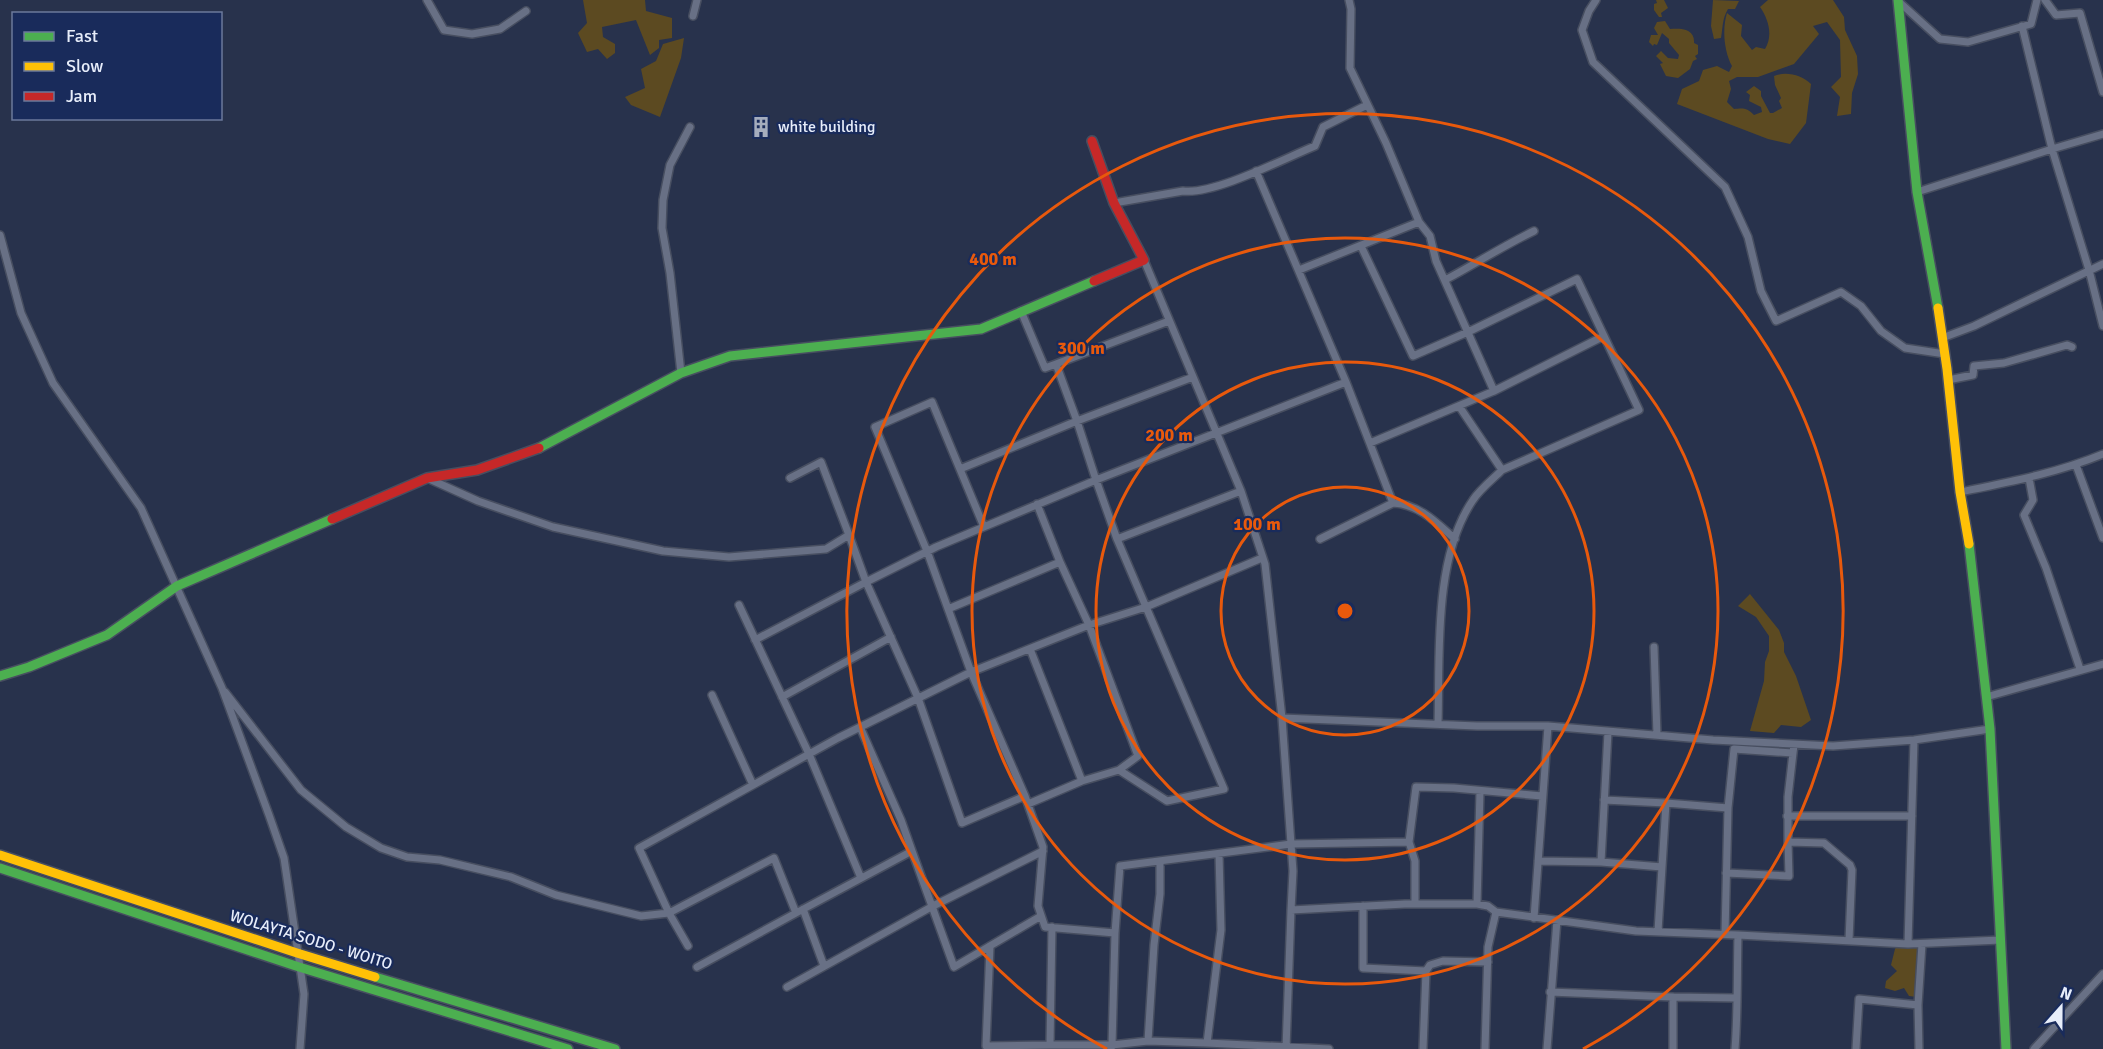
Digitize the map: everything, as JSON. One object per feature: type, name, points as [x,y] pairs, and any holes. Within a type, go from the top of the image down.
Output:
[{"type":"main road","points":[[1898,0],[1917,192],[1945,354],[1990,729],[2006,1049]]},
{"type":"main road","points":[[0,676],[28,667],[107,634],[177,586],[427,478],[477,470],[532,452],[681,373],[730,356],[981,329],[1143,260],[1114,203],[1092,141]]},
{"type":"main road","name":"WOLAYTA SODO - WOITO","points":[[0,855],[297,952],[615,1049]]},
{"type":"main road","name":"WOLAYTA SODO - WOITO","points":[[0,868],[299,967],[568,1049]]},
{"type":"street","points":[[427,0],[444,30],[472,34],[500,29],[526,11]]},
{"type":"street","points":[[693,16],[698,0]]},
{"type":"street","points":[[1349,0],[1351,9],[1350,68],[1386,142],[1419,222],[1430,236],[1436,261],[1494,391]]},
{"type":"street","points":[[1596,0],[1588,11],[1582,30],[1593,62],[1725,188],[1748,237],[1761,291],[1776,321],[1841,292],[1861,306],[1881,331],[1905,348],[1945,354]]},
{"type":"street","points":[[1898,0],[1940,39],[1968,42],[2031,24],[2037,0]]},
{"type":"street","points":[[2045,0],[2056,15],[2080,13],[2103,92]]},
{"type":"street","points":[[2022,26],[2052,149],[2089,270],[2103,326]]},
{"type":"street","points":[[1114,203],[1183,191],[1205,190],[1256,171],[1315,146],[1323,127],[1367,105]]},
{"type":"street","points":[[681,373],[670,273],[662,228],[663,200],[673,158],[690,128]]},
{"type":"street","points":[[1917,192],[2103,134]]},
{"type":"street","points":[[1256,171],[1346,382],[1393,503]]},
{"type":"street","points":[[1299,270],[1419,222]]},
{"type":"street","points":[[1444,280],[1483,259],[1497,248],[1534,231]]},
{"type":"street","points":[[0,235],[21,313],[53,383],[141,508],[222,688],[284,858],[304,994],[300,1049]]},
{"type":"street","points":[[1361,246],[1413,356],[1577,279],[1639,410],[1502,470],[1473,499],[1455,539],[1448,564],[1441,613],[1438,724]]},
{"type":"street","points":[[1143,260],[1241,491],[1265,564],[1282,718],[1293,871],[1286,1048]]},
{"type":"street","points":[[1942,338],[1974,326],[2103,264]]},
{"type":"street","points":[[1021,311],[1045,368],[1170,321]]},
{"type":"street","points":[[1370,443],[1494,391],[1604,336]]},
{"type":"street","points":[[1948,380],[1973,375],[1974,366],[2004,363],[2067,345],[2072,347]]},
{"type":"street","points":[[1056,364],[1117,539],[1224,789],[1167,801],[1119,770]]},
{"type":"street","points":[[960,469],[1193,377]]},
{"type":"street","points":[[755,640],[927,551],[1096,480],[1346,382]]},
{"type":"street","points":[[984,527],[932,402],[875,427],[927,551],[971,672],[1028,804],[1043,851],[1038,906],[1045,927],[1115,933]]},
{"type":"street","points":[[1459,406],[1502,470]]},
{"type":"street","points":[[1960,492],[2029,478],[2076,465],[2103,454]]},
{"type":"street","points":[[790,478],[821,462],[866,582],[918,698],[962,823],[1025,796]]},
{"type":"street","points":[[2076,465],[2100,520],[2103,538]]},
{"type":"street","points":[[427,478],[478,501],[553,527],[663,551],[729,557],[826,549],[849,535]]},
{"type":"street","points":[[2029,478],[2033,500],[2024,514],[2046,568],[2080,669]]},
{"type":"street","points":[[1117,539],[1241,491]]},
{"type":"street","points":[[1320,539],[1393,503],[1405,504],[1418,510],[1435,521],[1455,539]]},
{"type":"street","points":[[1028,804],[1082,781],[1119,770],[1138,756],[1089,626],[1060,562],[1038,504]]},
{"type":"street","points":[[688,946],[669,913],[639,848],[808,754],[971,672],[1089,626],[1146,607],[1262,558]]},
{"type":"street","points":[[948,609],[1060,562]]},
{"type":"street","points":[[739,605],[808,754],[861,878]]},
{"type":"street","points":[[782,697],[891,636]]},
{"type":"street","points":[[1654,647],[1657,735]]},
{"type":"street","points":[[1030,649],[1082,781]]},
{"type":"street","points":[[1986,697],[2103,664]]},
{"type":"street","points":[[222,688],[301,790],[346,827],[381,848],[407,857],[440,860],[511,877],[556,895],[641,916],[669,913],[774,858],[824,966]]},
{"type":"street","points":[[711,695],[753,785]]},
{"type":"street","points":[[1282,718],[1548,726],[1794,749]]},
{"type":"street","points":[[1534,918],[1548,726]]},
{"type":"street","points":[[860,727],[901,820],[954,967],[1041,916]]},
{"type":"street","points":[[1725,934],[1728,808],[1734,749],[1852,746],[1990,729]]},
{"type":"street","points":[[1601,862],[1608,732]]},
{"type":"street","points":[[1908,944],[1914,740]]},
{"type":"street","points":[[1726,873],[1789,876],[1787,816],[1794,749]]},
{"type":"street","points":[[1415,904],[1415,861],[1409,842],[1416,787],[1542,796]]},
{"type":"street","points":[[1477,904],[1480,791]]},
{"type":"street","points":[[1604,800],[1728,808]]},
{"type":"street","points":[[1658,931],[1666,803]]},
{"type":"street","points":[[1787,816],[1912,816]]},
{"type":"street","points":[[1112,1047],[1115,933],[1120,866],[1291,844],[1409,842]]},
{"type":"street","points":[[1788,842],[1824,843],[1850,865],[1852,870],[1849,940]]},
{"type":"street","points":[[697,966],[912,851]]},
{"type":"street","points":[[787,987],[933,906],[1043,851]]},
{"type":"street","points":[[1207,1043],[1221,930],[1219,854]]},
{"type":"street","points":[[1148,1041],[1154,945],[1160,894],[1160,861]]},
{"type":"street","points":[[1538,861],[1601,862],[1662,867]]},
{"type":"street","points":[[1290,910],[1415,904],[1477,904],[1488,906],[1496,912],[1636,931],[1908,944],[2001,940]]},
{"type":"street","points":[[1363,906],[1363,968],[1426,971]]},
{"type":"street","points":[[1485,1049],[1488,947],[1496,912]]},
{"type":"street","points":[[1547,1049],[1557,920]]},
{"type":"street","points":[[1050,1045],[1052,927]]},
{"type":"street","points":[[1735,1049],[1738,935]]},
{"type":"street","points":[[1919,1049],[1918,1005],[1922,944]]},
{"type":"street","points":[[990,946],[986,1046],[1112,1047],[1148,1041],[1329,1049]]},
{"type":"street","points":[[1424,1049],[1426,971],[1430,965],[1443,961],[1488,962]]},
{"type":"street","points":[[2034,1049],[2103,974]]},
{"type":"street","points":[[1550,992],[1737,998]]},
{"type":"street","points":[[1673,997],[1673,1049]]},
{"type":"street","points":[[1856,1049],[1859,999],[1918,1005]]},
{"type":"shaded area","points":[[583,0],[645,0],[646,11],[672,18],[672,38],[659,40],[659,48],[650,55],[636,20],[602,27],[603,37],[615,44],[615,53],[607,59],[598,49],[587,52],[578,33],[587,23]]},
{"type":"shaded area","points":[[1656,0],[1664,0],[1668,8],[1661,13],[1662,17],[1659,17],[1654,10]]},
{"type":"shaded area","points":[[1713,0],[1739,1],[1735,9],[1728,9],[1726,13],[1721,38],[1714,39],[1711,26]]},
{"type":"shaded area","points":[[1768,0],[1833,0],[1844,17],[1845,30],[1857,56],[1858,74],[1852,93],[1851,114],[1837,116],[1840,97],[1831,87],[1841,77],[1840,40],[1827,22],[1813,26],[1819,34],[1794,64],[1758,77],[1737,77],[1729,81],[1731,89],[1727,102],[1734,109],[1745,109],[1754,115],[1762,112],[1761,107],[1749,101],[1750,95],[1746,92],[1754,86],[1761,91],[1761,96],[1770,113],[1773,113],[1782,108],[1774,76],[1794,75],[1811,84],[1806,123],[1790,144],[1768,139],[1677,104],[1682,89],[1699,81],[1703,70],[1717,66],[1729,72],[1732,66],[1727,54],[1724,33],[1727,13],[1742,25],[1741,36],[1752,50],[1756,47],[1765,49],[1769,39],[1769,28],[1760,7]]},
{"type":"shaded area","points":[[1665,21],[1670,29],[1683,29],[1690,32],[1694,43],[1698,45],[1698,54],[1695,56],[1697,59],[1693,61],[1690,69],[1678,78],[1666,76],[1660,64],[1663,63],[1656,56],[1661,51],[1668,58],[1678,59],[1679,55],[1669,43],[1669,39],[1662,33],[1657,45],[1653,46],[1649,42],[1651,35],[1658,35],[1654,28],[1657,22]]},
{"type":"shaded area","points":[[684,38],[681,58],[660,117],[631,105],[625,97],[645,88],[641,69],[656,61],[663,44]]},
{"type":"shaded area","points":[[1750,594],[1779,630],[1784,643],[1784,652],[1796,676],[1811,720],[1801,727],[1781,725],[1774,733],[1750,731],[1764,681],[1769,636],[1756,617],[1738,606]]},
{"type":"shaded area","points":[[1899,943],[1921,946],[1917,997],[1909,996],[1904,988],[1895,991],[1885,988],[1886,981],[1897,971],[1891,965]]},
{"type":"traffic: fast","points":[[1898,0],[1917,192],[1938,308]]},
{"type":"traffic: fast","points":[[539,448],[681,373],[730,356],[981,329],[1094,281]]},
{"type":"traffic: fast","points":[[0,676],[29,667],[107,635],[177,586],[332,519]]},
{"type":"traffic: fast","points":[[1969,544],[1990,729],[2006,1049]]},
{"type":"traffic: fast","points":[[0,868],[299,967],[568,1049]]},
{"type":"traffic: fast","points":[[375,977],[615,1049]]},
{"type":"traffic: slow","points":[[1938,308],[1960,492],[1969,544]]},
{"type":"traffic: slow","points":[[0,855],[375,977]]},
{"type":"traffic: jam","points":[[1092,141],[1114,203],[1144,260],[1094,281]]},
{"type":"traffic: jam","points":[[332,519],[427,478],[477,470],[539,448]]},
{"type":"place","name":"white building","points":[[761,127]]}]
